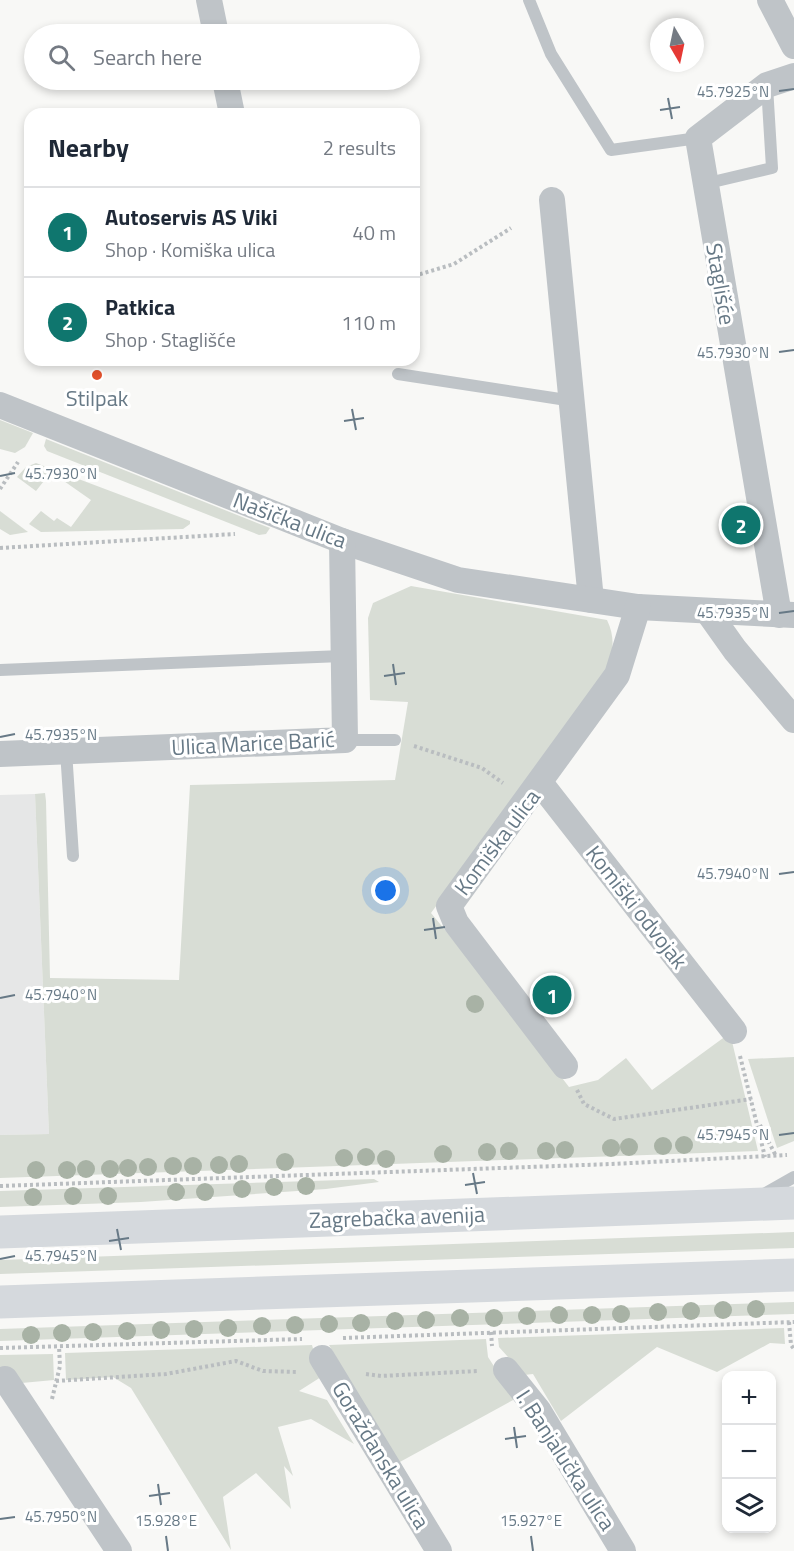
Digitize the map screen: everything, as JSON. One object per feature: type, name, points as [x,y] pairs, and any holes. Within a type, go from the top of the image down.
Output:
[{"type":"main road","name":"Zagrebačka avenija","points":[[0,1232],[794,1203]]},
{"type":"main road","points":[[0,1302],[794,1275]]},
{"type":"street","points":[[209,0],[214,24]]},
{"type":"street","points":[[770,0],[794,46]]},
{"type":"street","points":[[698,138],[767,86],[794,76]]},
{"type":"street","points":[[227,90],[231,108]]},
{"type":"street","name":"Staglišće","points":[[698,138],[704,184],[786,615]]},
{"type":"street","points":[[552,200],[591,600]]},
{"type":"street","name":"Našička ulica","points":[[0,405],[342,541],[458,580],[638,607],[786,615]]},
{"type":"street","name":"Ulica Marice Barić","points":[[0,754],[345,740],[342,541]]},
{"type":"street","name":"Komiška ulica","points":[[565,1066],[456,923],[449,906],[535,792],[617,675],[638,607]]},
{"type":"street","points":[[708,612],[735,651],[794,720]]},
{"type":"street","name":"Komiški odvojak","points":[[535,792],[734,1031]]},
{"type":"street","name":"Goraždanska ulica","points":[[322,1351],[439,1551]]},
{"type":"street","name":"I. Banjalučka ulica","points":[[506,1370],[538,1410],[623,1551]]},
{"type":"street","points":[[5,1379],[119,1551]]},
{"type":"lane","points":[[529,0],[551,54],[611,150],[698,138]]},
{"type":"lane","points":[[704,184],[772,168],[767,86]]},
{"type":"lane","points":[[398,374],[573,401]]},
{"type":"lane","points":[[0,670],[342,656]]},
{"type":"lane","points":[[345,740],[395,740]]},
{"type":"lane","points":[[66,751],[73,856]]},
{"type":"lane","points":[[747,1204],[794,1176]]},
{"type":"path","points":[[420,274],[454,264],[511,228]]},
{"type":"path","points":[[0,489],[18,462]]},
{"type":"path","points":[[0,548],[235,534]]},
{"type":"path","points":[[395,740],[482,768],[535,792]]},
{"type":"path","points":[[734,1031],[765,1157]]},
{"type":"path","points":[[565,1066],[584,1104],[614,1119],[751,1099]]},
{"type":"path","points":[[756,1116],[776,1156]]},
{"type":"path","points":[[0,1186],[765,1157],[794,1154]]},
{"type":"path","points":[[0,1348],[59,1346],[322,1351],[490,1332],[792,1322],[791,1345],[794,1349]]},
{"type":"path","points":[[490,1332],[492,1338]]},
{"type":"path","points":[[59,1346],[60,1366]]},
{"type":"path","points":[[322,1351],[381,1376],[506,1370]]},
{"type":"path","points":[[56,1381],[166,1374],[236,1361],[263,1371],[307,1372],[322,1351]]},
{"type":"shaded area","points":[[0,420],[33,433],[25,447],[15,453],[0,449]]},
{"type":"shaded area","points":[[46,439],[270,528],[266,534],[259,535],[47,451],[44,446]]},
{"type":"shaded area","points":[[36,463],[190,521],[190,524],[183,529],[41,532],[29,524],[41,511],[54,521],[57,518],[71,527],[91,500],[51,472],[36,491],[17,477],[26,467]]},
{"type":"shaded area","points":[[0,511],[28,532],[10,535],[0,529]]},
{"type":"shaded area","points":[[411,586],[607,620],[613,642],[604,677],[431,913],[505,1003],[569,1087],[598,1080],[626,1058],[652,1090],[730,1033],[758,1151],[0,1178],[0,1135],[49,1134],[35,794],[45,793],[46,801],[50,978],[179,980],[190,785],[395,780],[408,702],[370,700],[368,618],[373,603]]},
{"type":"shaded area","points":[[35,794],[49,1134],[0,1135],[0,795]]},
{"type":"shaded area","points":[[794,1057],[794,1141],[777,1148],[748,1059]]},
{"type":"shaded area","points":[[374,1179],[379,1182],[326,1189],[141,1202],[0,1207],[0,1191]]},
{"type":"shaded area","points":[[794,1232],[794,1248],[0,1274],[0,1260]]},
{"type":"shaded area","points":[[794,1302],[794,1314],[0,1341],[0,1329]]},
{"type":"shaded area","points":[[784,1328],[785,1344],[770,1343],[717,1372],[657,1347],[561,1421],[533,1374],[524,1375],[499,1347],[498,1338]]},
{"type":"shaded area","points":[[486,1339],[488,1357],[515,1399],[398,1463],[329,1345]]},
{"type":"shaded area","points":[[312,1345],[321,1377],[299,1391],[327,1400],[354,1444],[311,1419],[278,1427],[293,1476],[284,1466],[291,1509],[256,1473],[223,1497],[231,1550],[131,1388],[113,1377],[66,1380],[65,1353]]},
{"type":"shaded area","points":[[53,1354],[54,1380],[0,1385],[0,1355]]},
{"type":"place","name":"Stilpak","points":[[97,375]]},
{"type":"place","name":"Patkica","points":[[741,525]]},
{"type":"place","name":"Autoservis AS Viki","points":[[552,995]]}]
